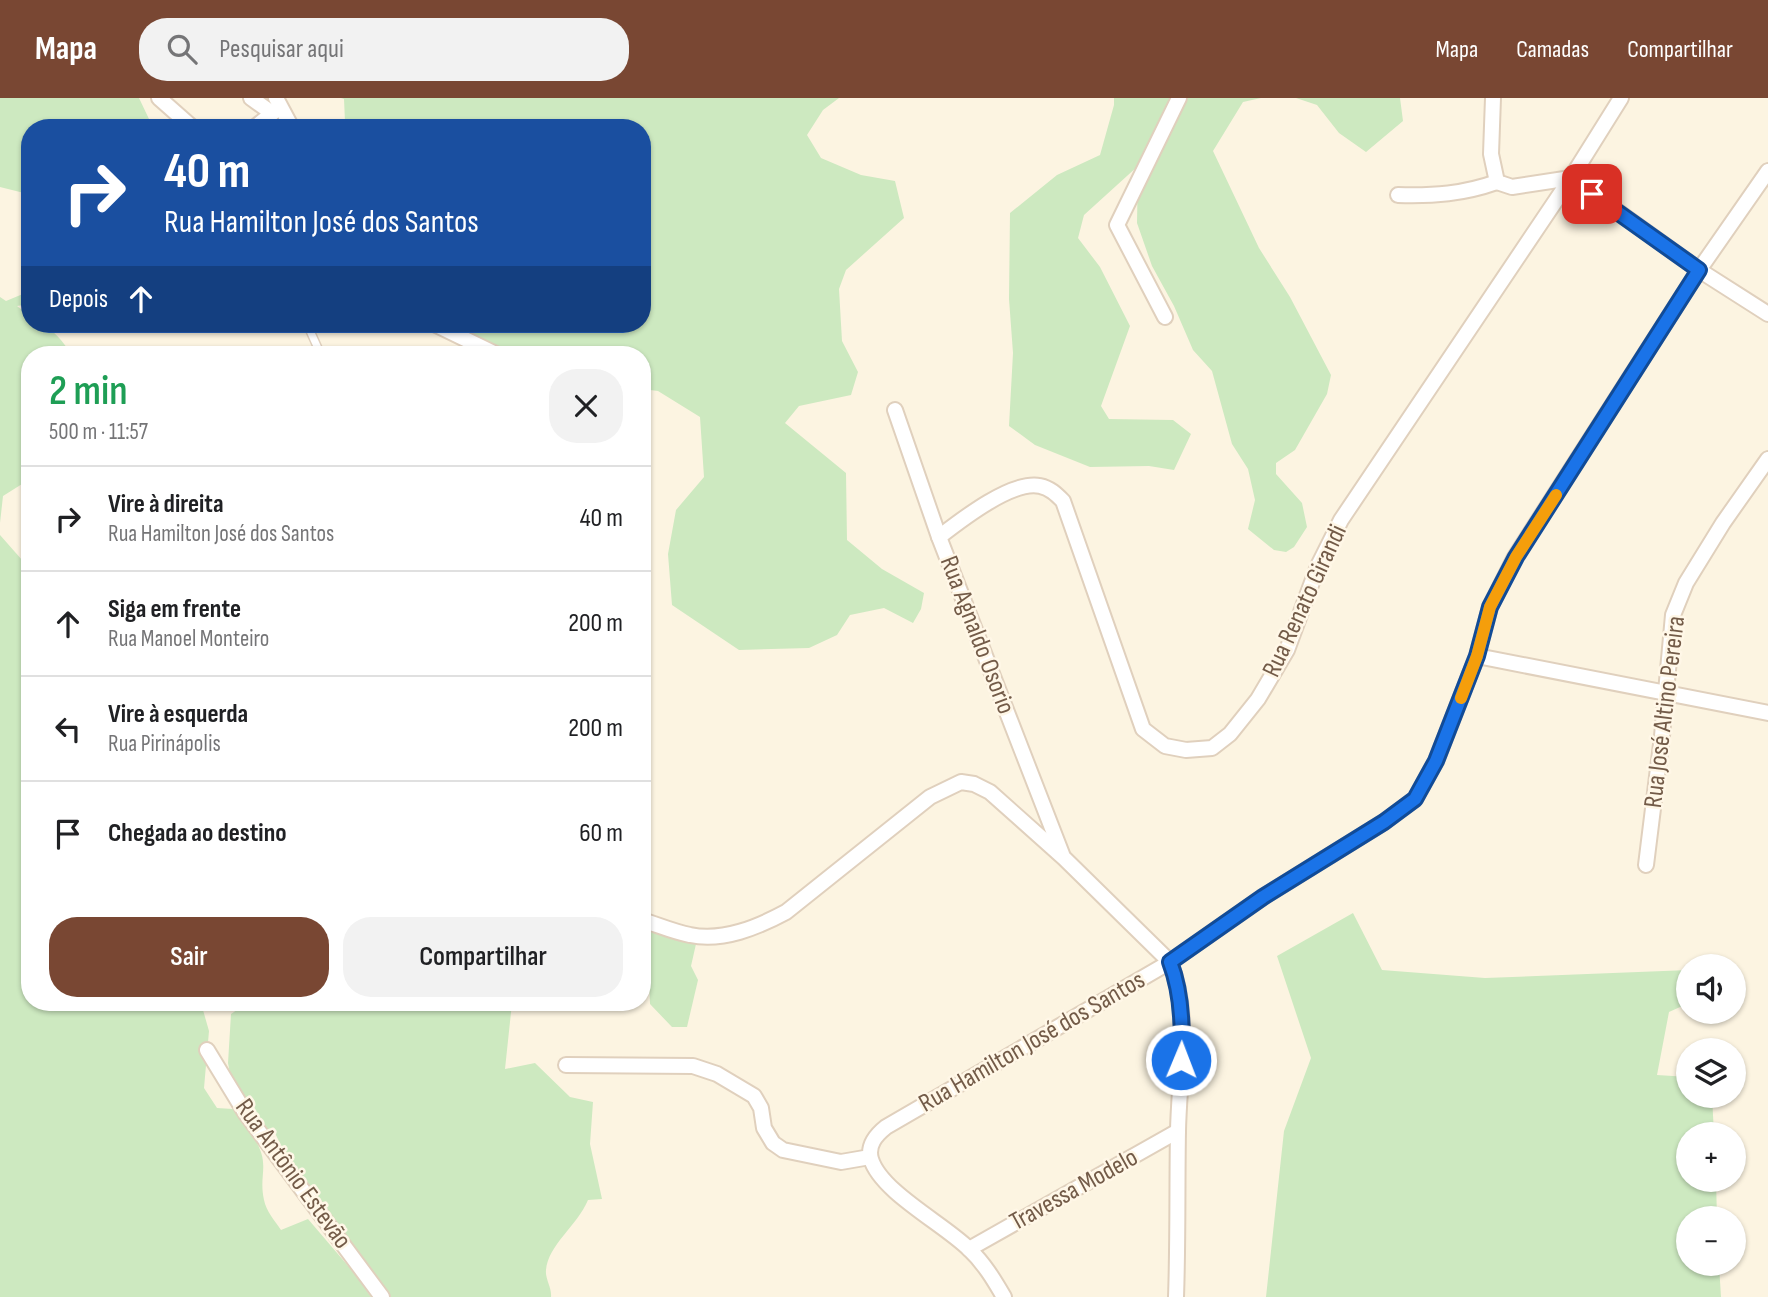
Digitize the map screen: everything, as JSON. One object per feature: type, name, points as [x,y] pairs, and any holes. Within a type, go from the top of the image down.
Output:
[{"type":"street","points":[[159,98],[184,119]]},
{"type":"street","points":[[251,98],[276,106],[263,119]]},
{"type":"street","points":[[1165,317],[1117,225],[1179,98]]},
{"type":"street","points":[[1493,98],[1491,154],[1497,183]]},
{"type":"street","name":"Rua Renato Girandi","points":[[939,537],[994,500],[1026,486],[1041,486],[1054,491],[1063,501],[1143,729],[1165,746],[1186,750],[1212,748],[1230,734],[1258,699],[1287,650],[1318,566],[1341,520],[1571,178],[1621,98]]},
{"type":"street","name":"Rua Hamilton José dos Santos","points":[[870,1157],[875,1135],[886,1127],[1170,962],[1263,897],[1384,822],[1415,799],[1436,761],[1477,656],[1490,607],[1516,557],[1699,270],[1768,171]]},
{"type":"street","points":[[1398,195],[1469,192],[1497,183],[1512,187],[1571,178],[1699,270],[1768,314]]},
{"type":"street","points":[[453,333],[479,346]]},
{"type":"street","name":"Rua Agnaldo Osorio","points":[[895,410],[939,537],[1064,858]]},
{"type":"street","name":"Rua José Altino Pereira","points":[[1646,865],[1667,693],[1673,615],[1686,583],[1723,523],[1768,459]]},
{"type":"street","points":[[1477,656],[1768,713]]},
{"type":"street","points":[[651,923],[692,936],[719,936],[763,924],[786,912],[930,797],[961,782],[974,784],[990,792],[1064,858],[1170,962],[1177,978],[1182,1037],[1176,1297]]},
{"type":"street","name":"Rua Antônio Estevão","points":[[207,1050],[246,1114],[382,1297]]},
{"type":"street","points":[[566,1065],[693,1066],[717,1074],[754,1096],[761,1108],[764,1128],[773,1143],[783,1150],[841,1162],[870,1157],[877,1171],[901,1196],[969,1249],[987,1270],[1004,1297]]},
{"type":"street","name":"Travessa Modelo","points":[[969,1249],[1178,1131]]},
{"type":"green space","points":[[0,98],[139,98],[149,119],[21,119],[21,192],[0,187]]},
{"type":"green space","points":[[341,98],[839,98],[823,110],[807,135],[821,158],[861,175],[895,181],[904,218],[846,270],[839,289],[842,341],[858,372],[851,395],[799,406],[785,423],[846,473],[847,540],[882,569],[924,593],[921,609],[913,623],[884,608],[850,615],[837,635],[809,648],[739,650],[672,605],[668,554],[676,510],[704,477],[700,417],[658,391],[651,390],[651,346],[496,346],[471,333],[651,333],[651,119],[345,119],[344,99]]},
{"type":"green space","points":[[1114,98],[1261,98],[1243,102],[1213,151],[1259,248],[1290,297],[1331,375],[1327,394],[1295,450],[1276,463],[1276,474],[1302,503],[1307,527],[1294,547],[1286,552],[1274,550],[1248,529],[1255,500],[1248,469],[1232,444],[1212,371],[1193,350],[1174,306],[1152,266],[1137,223],[1138,166],[1084,215],[1078,238],[1100,267],[1130,326],[1101,406],[1109,419],[1173,420],[1191,434],[1174,470],[1149,466],[1090,467],[1035,445],[1009,426],[1013,353],[1009,299],[1010,213],[1057,175],[1100,155]]},
{"type":"green space","points":[[1296,98],[1400,98],[1403,121],[1366,152],[1339,133],[1317,105]]},
{"type":"green space","points":[[21,295],[21,305],[17,306],[21,309],[21,333],[53,333],[65,346],[21,346],[21,485],[3,496],[0,523],[0,297],[6,301]]},
{"type":"green space","points":[[0,535],[21,559],[21,1011],[203,1011],[209,1031],[204,1088],[217,1108],[233,1109],[235,1100],[228,1063],[231,1014],[235,1011],[511,1011],[505,1069],[535,1063],[570,1097],[593,1102],[590,1144],[602,1199],[588,1200],[552,1252],[546,1270],[551,1297],[391,1297],[293,1170],[275,1133],[252,1135],[263,1161],[265,1204],[281,1230],[308,1219],[371,1297],[0,1297]]},
{"type":"green space","points":[[1353,913],[1382,970],[1485,978],[1676,971],[1676,1009],[1669,1012],[1657,1075],[1676,1076],[1676,1108],[1713,1108],[1713,1122],[1676,1122],[1676,1192],[1716,1192],[1717,1206],[1676,1206],[1676,1276],[1720,1276],[1721,1297],[1266,1297],[1284,1131],[1311,1058],[1277,956]]},
{"type":"green space","points":[[651,927],[696,944],[691,966],[698,980],[687,1027],[672,1027],[651,1005]]},
{"type":"slow traffic","points":[[1461,698],[1477,656],[1490,607],[1516,557],[1556,495]]},
{"type":"route","points":[[1181,1060],[1182,1037],[1177,978],[1170,962],[1263,897],[1384,822],[1415,799],[1436,761],[1477,656],[1490,607],[1516,557],[1699,270],[1592,194]]}]
